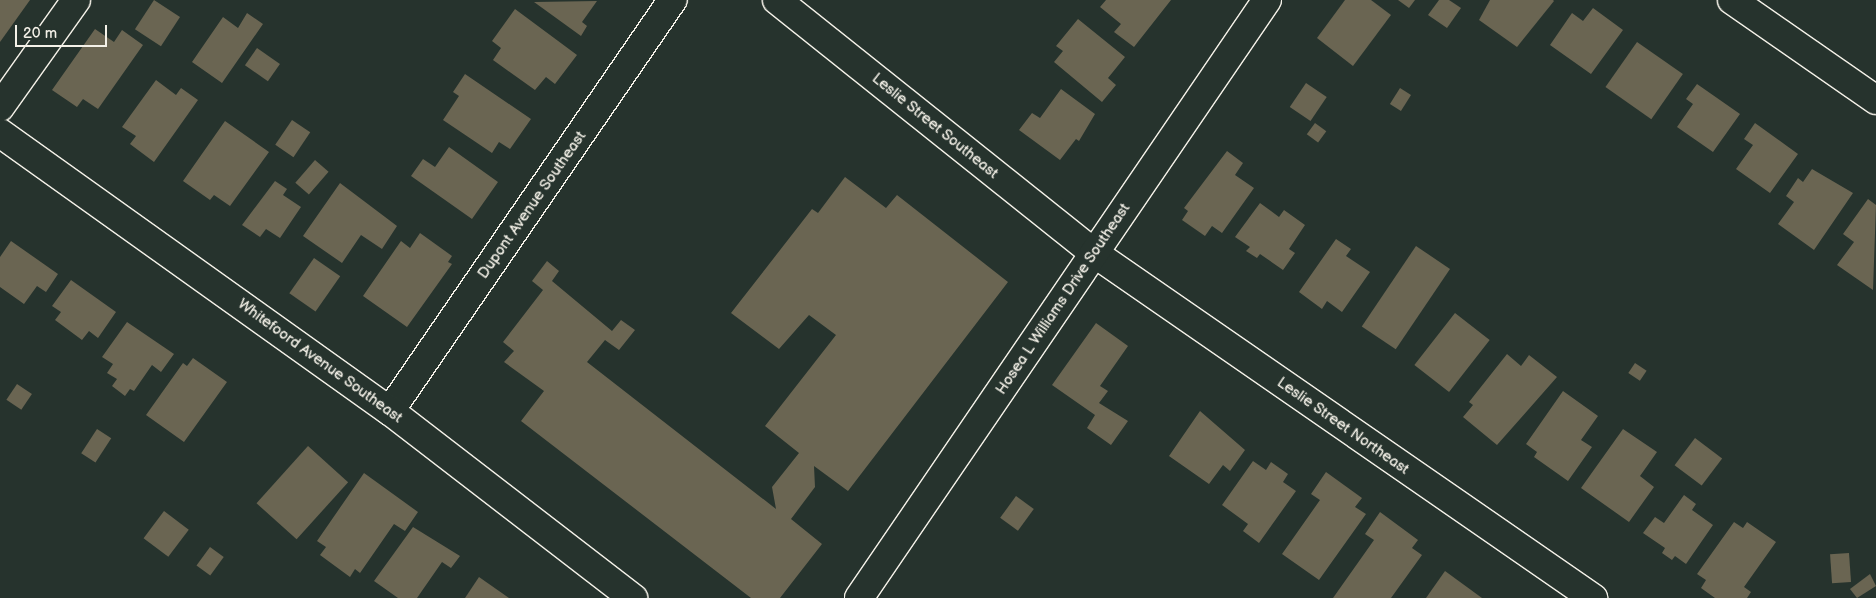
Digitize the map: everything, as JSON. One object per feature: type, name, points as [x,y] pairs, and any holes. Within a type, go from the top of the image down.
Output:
[{"type":"street","points":[[0,107],[76,0]]},
{"type":"street","name":"Dupont Avenue Southeast","points":[[390,411],[674,0]]},
{"type":"street","name":"Leslie Street Southeast","points":[[777,0],[1094,253]]},
{"type":"street","name":"Hosea L Williams Drive Southeast","points":[[859,598],[1266,0]]},
{"type":"street","points":[[1732,0],[1876,100]]},
{"type":"street","name":"Whitefoord Avenue Southeast","points":[[0,133],[390,411],[633,598]]},
{"type":"street","name":"Leslie Street Northeast","points":[[1094,253],[1592,598]]},
{"type":"building","points":[[0,0],[30,0],[0,42]]},
{"type":"building","points":[[154,0],[180,17],[161,46],[135,29]]},
{"type":"building","points":[[1106,0],[1171,0],[1134,47],[1114,32],[1121,24],[1100,7]]},
{"type":"building","points":[[1345,0],[1371,0],[1391,15],[1353,66],[1317,38]]},
{"type":"building","points":[[1398,0],[1415,0],[1409,8]]},
{"type":"building","points":[[1439,0],[1449,0],[1461,8],[1447,28],[1428,15]]},
{"type":"building","points":[[1490,0],[1554,1],[1517,47],[1479,20]]},
{"type":"building","points":[[597,1],[582,22],[587,26],[581,36],[534,2]]},
{"type":"building","points":[[1593,8],[1623,30],[1591,74],[1550,45],[1572,13],[1583,21]]},
{"type":"building","points":[[515,9],[577,55],[555,84],[546,77],[535,90],[493,60],[501,48],[492,41]]},
{"type":"building","points":[[247,13],[263,24],[222,83],[192,62],[223,17],[238,28]]},
{"type":"building","points":[[1078,19],[1125,57],[1108,78],[1116,85],[1102,102],[1054,62],[1063,51],[1056,46]]},
{"type":"building","points":[[95,29],[114,42],[122,30],[143,45],[98,109],[83,99],[77,107],[52,90]]},
{"type":"building","points":[[1637,42],[1683,74],[1651,119],[1605,87]]},
{"type":"building","points":[[257,48],[280,64],[268,81],[245,65]]},
{"type":"building","points":[[465,74],[531,119],[510,149],[499,142],[492,153],[443,120],[459,96],[453,92]]},
{"type":"building","points":[[156,80],[176,95],[181,88],[198,100],[154,162],[130,144],[136,136],[122,127]]},
{"type":"building","points":[[1306,83],[1327,97],[1311,121],[1290,107]]},
{"type":"building","points":[[1697,84],[1740,114],[1713,152],[1677,127],[1693,104],[1686,99]]},
{"type":"building","points":[[1400,88],[1411,95],[1401,111],[1390,104]]},
{"type":"building","points":[[1061,89],[1095,114],[1079,141],[1076,139],[1060,160],[1019,130],[1032,113],[1040,118]]},
{"type":"building","points":[[292,120],[310,132],[293,157],[275,145]]},
{"type":"building","points":[[225,121],[269,152],[230,206],[214,195],[210,200],[183,181]]},
{"type":"building","points":[[1315,123],[1326,131],[1318,143],[1307,134]]},
{"type":"building","points":[[1755,123],[1798,154],[1770,193],[1736,169],[1753,145],[1744,139]]},
{"type":"building","points":[[449,147],[498,182],[472,219],[411,176],[423,159],[435,167]]},
{"type":"building","points":[[1227,151],[1243,163],[1235,175],[1254,188],[1222,233],[1212,226],[1205,236],[1182,220],[1188,211],[1184,208]]},
{"type":"building","points":[[315,160],[329,172],[309,194],[295,183]]},
{"type":"building","points":[[1812,169],[1853,193],[1814,250],[1778,224],[1794,202],[1786,196],[1798,178],[1803,182]]},
{"type":"building","points":[[845,177],[886,208],[897,195],[1008,282],[848,491],[814,466],[815,487],[791,519],[822,544],[780,598],[751,598],[521,421],[544,391],[504,362],[514,351],[503,342],[543,290],[532,281],[547,261],[559,271],[552,281],[612,331],[621,320],[635,330],[619,350],[605,340],[587,362],[776,509],[772,487],[799,453],[765,426],[836,335],[809,315],[779,349],[731,313],[812,209],[818,213]]},
{"type":"building","points":[[275,181],[287,189],[283,195],[301,207],[280,238],[266,229],[260,237],[242,225]]},
{"type":"building","points":[[340,183],[397,226],[382,249],[361,235],[342,263],[303,236]]},
{"type":"building","points":[[1868,199],[1876,205],[1873,290],[1837,265],[1854,242],[1843,234]]},
{"type":"building","points":[[1260,203],[1279,217],[1284,210],[1305,225],[1289,249],[1295,253],[1283,270],[1260,254],[1257,258],[1246,251],[1250,247],[1235,237]]},
{"type":"building","points":[[420,233],[452,256],[448,262],[452,264],[407,327],[363,296],[401,241],[410,248]]},
{"type":"building","points":[[1336,239],[1351,249],[1346,256],[1370,272],[1342,312],[1327,301],[1322,309],[1299,292]]},
{"type":"building","points":[[11,241],[58,274],[46,292],[37,286],[24,304],[0,287],[0,257]]},
{"type":"building","points":[[1416,246],[1450,269],[1396,349],[1362,326]]},
{"type":"building","points":[[314,258],[340,276],[316,312],[289,293]]},
{"type":"building","points":[[71,280],[116,312],[98,338],[89,331],[82,340],[55,320],[61,312],[52,306]]},
{"type":"building","points":[[1455,313],[1490,340],[1449,392],[1414,365]]},
{"type":"building","points":[[127,322],[174,354],[161,372],[152,365],[134,391],[130,389],[125,396],[112,386],[117,379],[107,373],[113,364],[102,357]]},
{"type":"building","points":[[1096,323],[1128,346],[1100,386],[1108,391],[1099,403],[1128,421],[1111,445],[1087,428],[1095,415],[1052,385]]},
{"type":"building","points":[[1507,354],[1521,366],[1529,355],[1557,377],[1497,445],[1463,417],[1473,405],[1469,402]]},
{"type":"building","points":[[193,358],[227,382],[184,442],[146,415],[183,363],[187,366]]},
{"type":"building","points":[[1635,363],[1647,371],[1640,381],[1628,373]]},
{"type":"building","points":[[17,384],[32,394],[21,410],[6,400]]},
{"type":"building","points":[[1563,391],[1598,416],[1581,440],[1592,447],[1568,481],[1534,457],[1537,452],[1526,444]]},
{"type":"building","points":[[1200,411],[1245,450],[1230,471],[1223,465],[1209,484],[1169,456]]},
{"type":"building","points":[[97,429],[111,438],[95,463],[81,453]]},
{"type":"building","points":[[1623,429],[1657,452],[1640,476],[1654,487],[1629,522],[1581,488]]},
{"type":"building","points":[[1695,438],[1722,458],[1702,486],[1675,465]]},
{"type":"building","points":[[308,446],[348,482],[297,539],[256,503]]},
{"type":"building","points":[[1253,461],[1266,470],[1271,462],[1288,474],[1283,482],[1296,491],[1259,543],[1243,531],[1248,524],[1222,505]]},
{"type":"building","points":[[1326,472],[1362,498],[1355,507],[1366,514],[1319,580],[1282,554],[1320,500],[1311,494]]},
{"type":"building","points":[[364,473],[418,512],[405,531],[394,524],[360,573],[355,569],[350,577],[320,555],[326,547],[317,541]]},
{"type":"building","points":[[1684,495],[1696,504],[1692,510],[1713,525],[1686,564],[1675,556],[1672,560],[1662,553],[1665,548],[1643,533],[1655,517],[1664,523]]},
{"type":"building","points":[[1016,496],[1034,509],[1018,531],[1000,518]]},
{"type":"building","points":[[164,511],[189,530],[168,557],[144,538]]},
{"type":"building","points":[[1380,512],[1418,540],[1412,548],[1422,555],[1391,598],[1333,598],[1374,540],[1365,534]]},
{"type":"building","points":[[1734,522],[1743,528],[1747,522],[1776,542],[1744,587],[1751,592],[1747,598],[1715,598],[1701,588],[1706,580],[1697,574]]},
{"type":"building","points":[[413,527],[460,556],[451,568],[442,562],[417,598],[398,598],[374,581]]},
{"type":"building","points":[[210,547],[224,557],[210,576],[196,566]]},
{"type":"building","points":[[1849,553],[1851,582],[1832,583],[1830,554]]},
{"type":"building","points":[[1445,571],[1482,598],[1426,598]]},
{"type":"building","points":[[1870,574],[1876,586],[1857,598],[1850,589]]},
{"type":"building","points":[[479,577],[509,598],[465,598]]}]
